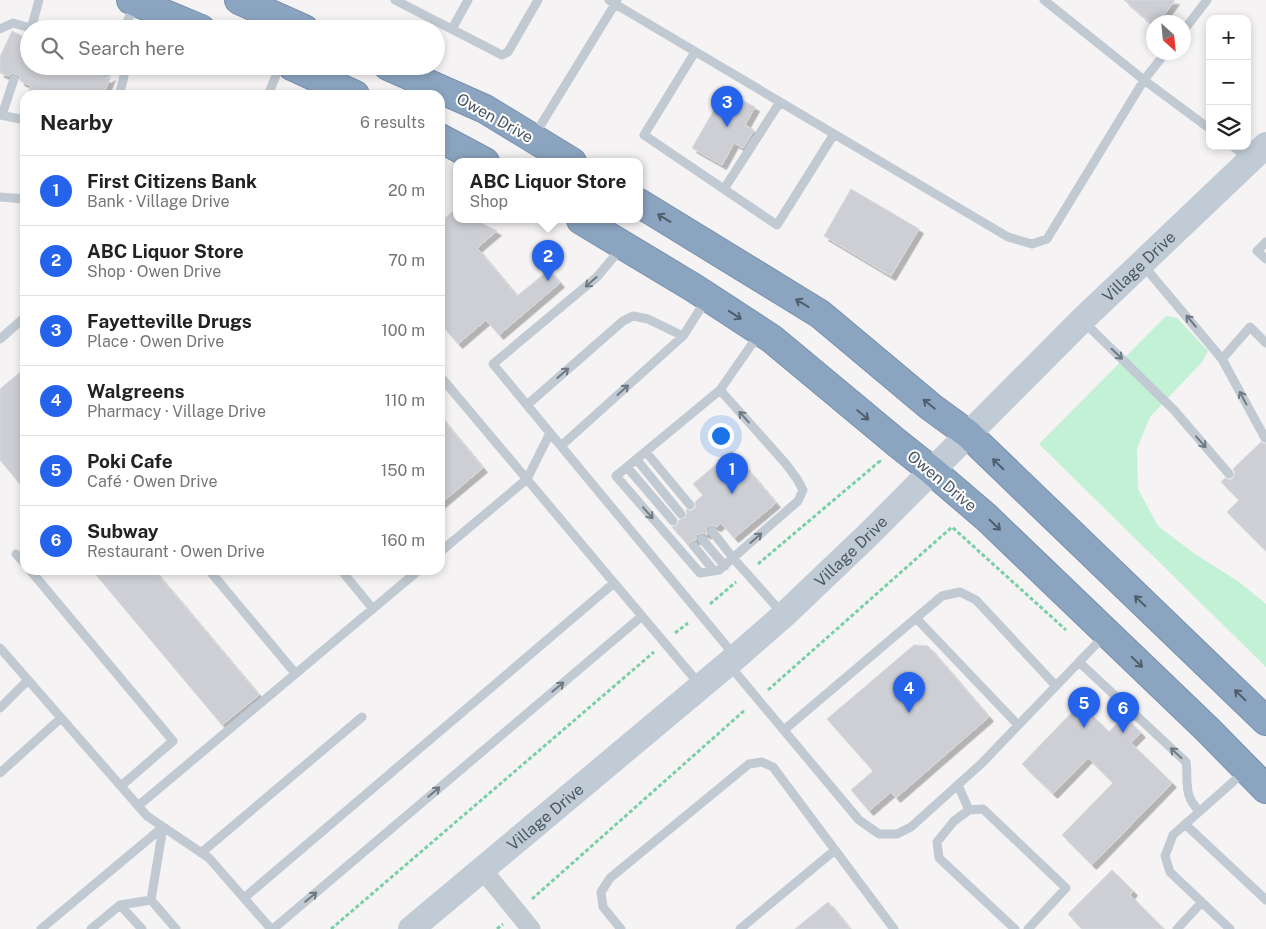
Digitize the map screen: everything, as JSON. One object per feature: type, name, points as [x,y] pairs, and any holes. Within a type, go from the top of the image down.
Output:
[{"type":"highway","points":[[239,0],[284,20]]},
{"type":"highway","points":[[133,1],[179,20]]},
{"type":"highway","points":[[312,75],[344,90]]},
{"type":"highway","name":"Owen Drive","points":[[408,75],[442,90]]},
{"type":"highway","name":"Owen Drive","points":[[445,91],[485,109],[565,158]]},
{"type":"highway","points":[[445,141],[478,158]]},
{"type":"highway","points":[[643,205],[820,314],[931,406],[968,434],[1266,721]]},
{"type":"highway","name":"Owen Drive","points":[[586,223],[708,297],[761,332],[794,356],[932,470],[986,517],[1200,722],[1266,789]]},
{"type":"main road","name":"Village Drive","points":[[411,929],[784,615],[869,534],[1082,320],[1142,263],[1250,150]]},
{"type":"street","points":[[482,869],[531,929]]},
{"type":"lane","points":[[33,20],[39,0]]},
{"type":"lane","points":[[395,0],[434,20]]},
{"type":"lane","points":[[452,29],[468,0]]},
{"type":"lane","points":[[445,25],[502,55],[508,52],[538,0]]},
{"type":"lane","points":[[1044,0],[1144,80],[1206,126]]},
{"type":"lane","points":[[1191,21],[1207,0]]},
{"type":"lane","points":[[127,20],[133,1]]},
{"type":"lane","points":[[532,138],[614,1],[696,52],[1008,237],[1032,244],[1047,239],[1144,80],[1160,60]]},
{"type":"lane","points":[[0,29],[13,23],[20,27]]},
{"type":"lane","points":[[696,52],[644,135],[777,225],[834,134]]},
{"type":"lane","points":[[120,90],[124,75]]},
{"type":"lane","points":[[270,90],[276,75]]},
{"type":"lane","points":[[14,79],[1,115],[20,119]]},
{"type":"lane","points":[[724,189],[780,102]]},
{"type":"lane","points":[[0,197],[20,199]]},
{"type":"lane","points":[[1266,242],[1257,251],[1266,260]]},
{"type":"lane","points":[[624,245],[596,277],[493,364],[699,613],[758,699],[859,820],[879,834],[896,834],[911,827],[981,764],[1107,633]]},
{"type":"lane","points":[[1142,263],[1222,359],[1264,438]]},
{"type":"lane","points":[[561,446],[683,336],[708,297]]},
{"type":"lane","points":[[527,405],[623,321],[633,316],[648,319],[683,336]]},
{"type":"lane","points":[[1082,320],[1174,410],[1229,474]]},
{"type":"lane","points":[[0,339],[20,321]]},
{"type":"lane","points":[[1222,359],[1250,327],[1266,343]]},
{"type":"lane","points":[[720,390],[786,464],[797,479],[802,490],[798,501],[725,566],[719,570],[700,573],[616,476],[720,390],[761,332]]},
{"type":"lane","points":[[445,382],[701,686]]},
{"type":"lane","points":[[445,548],[527,479],[550,433]]},
{"type":"lane","points":[[646,452],[690,505]]},
{"type":"lane","points":[[637,460],[681,514]]},
{"type":"lane","points":[[627,467],[673,521]]},
{"type":"lane","points":[[712,531],[733,558],[784,615]]},
{"type":"lane","points":[[702,539],[725,566]]},
{"type":"lane","points":[[694,546],[714,571]]},
{"type":"lane","points":[[16,554],[20,558]]},
{"type":"lane","points":[[34,575],[173,741],[121,786]]},
{"type":"lane","points":[[212,575],[296,673]]},
{"type":"lane","points":[[345,575],[373,609]]},
{"type":"lane","points":[[138,806],[413,575]]},
{"type":"lane","points":[[244,898],[614,583]]},
{"type":"lane","points":[[784,730],[942,596],[960,592],[976,600],[1056,686]]},
{"type":"lane","points":[[0,648],[147,816],[209,858],[272,929],[642,616]]},
{"type":"lane","points":[[916,618],[1018,725]]},
{"type":"lane","points":[[1079,662],[1186,762],[1190,798],[1199,812]]},
{"type":"lane","points":[[0,708],[28,680]]},
{"type":"lane","points":[[201,853],[362,717]]},
{"type":"lane","points":[[0,773],[61,718]]},
{"type":"lane","points":[[621,929],[603,907],[601,892],[610,878],[749,764],[762,762],[773,767],[894,929]]},
{"type":"lane","points":[[1230,929],[1170,872],[1165,856],[1173,835],[1246,769]]},
{"type":"lane","points":[[958,785],[969,810]]},
{"type":"lane","points":[[1014,929],[939,858],[937,842],[954,820],[969,810],[983,809],[1066,888],[1028,929]]},
{"type":"lane","points":[[1185,824],[1266,900]]},
{"type":"lane","points":[[150,900],[163,827]]},
{"type":"lane","points":[[41,929],[163,827]]},
{"type":"lane","points":[[740,929],[835,850]]},
{"type":"lane","points":[[91,929],[120,905],[150,900]]},
{"type":"lane","points":[[150,900],[176,929]]},
{"type":"lane","points":[[1177,929],[1202,902]]},
{"type":"lane","points":[[120,905],[142,929]]},
{"type":"path","points":[[331,929],[664,642],[880,461]]},
{"type":"path","points":[[497,929],[952,527]]},
{"type":"green space","points":[[1166,316],[1177,318],[1208,351],[1202,362],[1150,417],[1137,449],[1138,489],[1158,526],[1195,554],[1239,582],[1266,604],[1266,667],[1039,444]]},
{"type":"building","points":[[1124,0],[1175,0],[1164,15],[1146,15],[1146,19]]},
{"type":"building","points":[[12,31],[20,35],[20,75],[101,75],[107,79],[111,76],[105,90],[29,90],[31,86],[20,81],[18,75],[13,73],[8,76],[0,73],[0,57]]},
{"type":"building","points":[[725,91],[755,107],[745,125],[754,130],[743,148],[734,143],[722,165],[692,148]]},
{"type":"building","points":[[851,189],[919,229],[891,276],[824,236]]},
{"type":"building","points":[[453,211],[453,223],[481,223],[497,231],[477,248],[517,296],[549,270],[560,283],[499,335],[486,320],[458,344],[445,329],[445,218]]},
{"type":"building","points":[[20,372],[20,484],[0,460],[0,389]]},
{"type":"building","points":[[445,422],[483,468],[445,500]]},
{"type":"building","points":[[1261,442],[1266,444],[1266,551],[1227,512],[1239,500],[1221,482],[1225,478],[1230,480],[1233,478],[1235,473],[1233,469]]},
{"type":"building","points":[[732,451],[776,503],[734,538],[721,523],[717,527],[709,526],[706,529],[707,535],[704,533],[698,534],[696,540],[691,541],[688,545],[672,527],[677,525],[679,520],[685,518],[686,509],[691,511],[696,507],[695,502],[703,495],[693,484]]},
{"type":"building","points":[[96,575],[158,575],[259,695],[222,725]]},
{"type":"building","points":[[914,645],[928,646],[989,717],[896,798],[891,792],[869,811],[851,790],[873,771],[827,719]]},
{"type":"building","points":[[1080,704],[1109,732],[1124,716],[1141,733],[1131,743],[1172,783],[1092,865],[1062,835],[1113,783],[1088,758],[1053,794],[1022,764]]},
{"type":"building","points":[[1112,870],[1133,891],[1130,895],[1164,929],[1082,929],[1068,914]]},
{"type":"building","points":[[828,902],[850,929],[795,929]]},
{"type":"place","name":"Fayetteville Drugs","points":[[727,127]]},
{"type":"place","name":"ABC Liquor Store","points":[[548,281]]},
{"type":"place","name":"First Citizens Bank","points":[[732,494]]},
{"type":"place","name":"Walgreens","points":[[909,713]]},
{"type":"place","name":"Poki Cafe","points":[[1084,728]]},
{"type":"place","name":"Subway","points":[[1123,733]]}]
